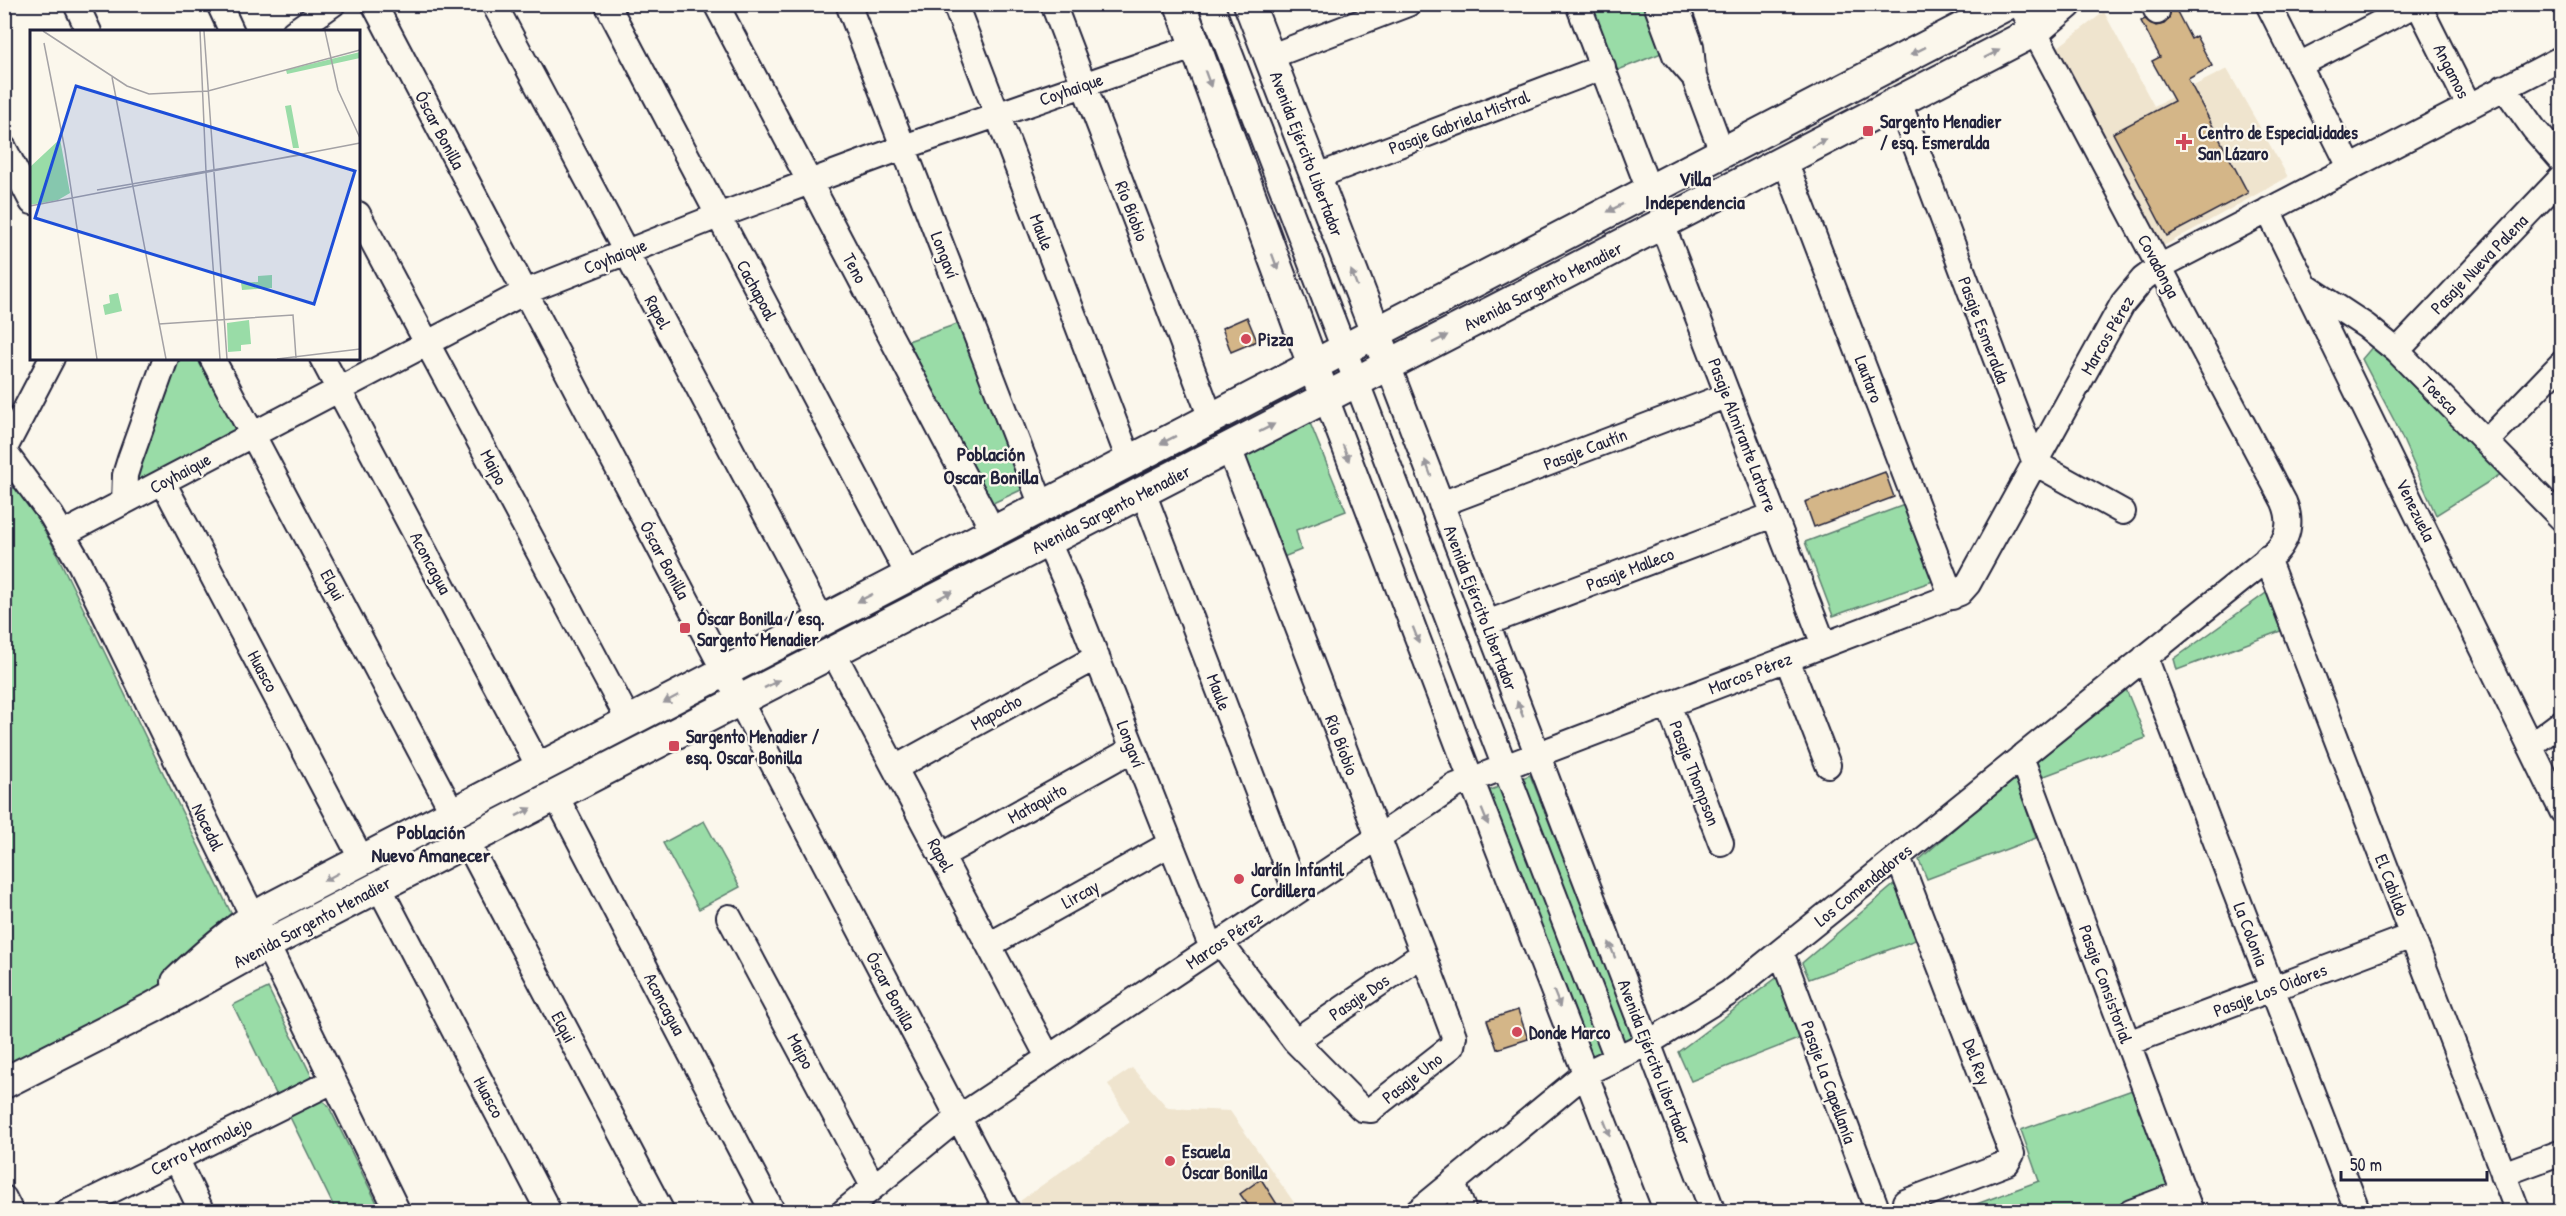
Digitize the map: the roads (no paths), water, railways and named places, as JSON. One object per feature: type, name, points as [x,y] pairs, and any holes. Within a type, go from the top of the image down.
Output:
[{"type":"main road","points":[[1180,4],[1326,398]]},
{"type":"main road","name":"Avenida Ejército Libertador","points":[[1249,4],[1389,366]]},
{"type":"main road","name":"Avenida Sargento Menadier","points":[[152,1008],[199,961],[252,918],[2008,4]]},
{"type":"main road","name":"Avenida Sargento Menadier","points":[[4,1083],[2035,32],[2067,4]]},
{"type":"street","points":[[76,4],[88,30]]},
{"type":"street","points":[[219,4],[231,30]]},
{"type":"street","points":[[297,30],[333,4]]},
{"type":"street","name":"Óscar Bonilla","points":[[374,4],[1008,1212]]},
{"type":"street","name":"Rapel","points":[[494,4],[822,620]]},
{"type":"street","name":"Cachapoal","points":[[607,4],[908,575]]},
{"type":"street","name":"Teno","points":[[716,4],[993,531]]},
{"type":"street","name":"Longaví","points":[[848,4],[1042,506]]},
{"type":"street","name":"Maule","points":[[956,4],[1129,460]]},
{"type":"street","name":"Río Bíobio","points":[[1053,4],[1211,418]]},
{"type":"street","points":[[1211,4],[1617,1058]]},
{"type":"street","points":[[1578,4],[1650,190]]},
{"type":"street","points":[[1656,4],[1675,55],[1694,77]]},
{"type":"street","points":[[1676,4],[1691,46],[1694,77],[1722,152]]},
{"type":"street","name":"Covadonga","points":[[2020,4],[2284,502],[2289,521],[2288,531]]},
{"type":"street","points":[[2268,4],[2350,167]]},
{"type":"street","points":[[2299,65],[2417,4]]},
{"type":"street","name":"Angamos","points":[[2417,4],[2469,106]]},
{"type":"street","points":[[1269,57],[1406,5]]},
{"type":"street","name":"Coyhaique","points":[[63,534],[525,292],[718,216],[903,147],[1196,46]]},
{"type":"street","name":"Marcos Pérez","points":[[843,1212],[958,1118],[1449,789],[1537,753],[1952,597],[1968,584],[2123,303],[2143,279],[2159,267],[2562,58]]},
{"type":"street","name":"Pasaje Gabriela Mistral","points":[[1315,177],[1602,67]]},
{"type":"street","points":[[2504,87],[2534,129],[2562,161]]},
{"type":"street","name":"Pasaje Esmeralda","points":[[1899,102],[2035,464]]},
{"type":"street","points":[[4,148],[30,198]]},
{"type":"street","name":"Lautaro","points":[[1785,161],[1952,597]]},
{"type":"street","name":"Pasaje Nueva Palena","points":[[2397,351],[2562,177]]},
{"type":"street","name":"Venezuela","points":[[2268,210],[2562,811]]},
{"type":"street","name":"Maipo","points":[[360,218],[629,721]]},
{"type":"street","name":"Pasaje Almirante Latorre","points":[[1662,224],[1824,645]]},
{"type":"street","name":"Toesca","points":[[2307,287],[2366,326],[2397,351],[2562,519]]},
{"type":"street","points":[[4,450],[51,360]]},
{"type":"street","points":[[124,502],[125,475],[129,459],[165,360]]},
{"type":"street","name":"Elqui","points":[[213,360],[453,813]]},
{"type":"street","name":"Aconcagua","points":[[323,360],[539,767]]},
{"type":"street","points":[[2486,442],[2562,363]]},
{"type":"street","name":"Avenida Ejército Libertador","points":[[1389,366],[1713,1212]]},
{"type":"street","name":"Pasaje Cautín","points":[[1442,504],[1728,395]]},
{"type":"street","points":[[1326,398],[1470,779],[1639,1212]]},
{"type":"street","name":"Río Bíobio","points":[[1229,448],[1423,954],[1454,1036],[1454,1042]]},
{"type":"street","name":"Nocedal","points":[[4,450],[63,534],[398,1212]]},
{"type":"street","points":[[2035,464],[2123,512]]},
{"type":"street","name":"Huasco","points":[[163,482],[362,860]]},
{"type":"street","name":"Maule","points":[[1143,492],[1296,892]]},
{"type":"street","name":"Pasaje Malleco","points":[[1487,623],[1773,515]]},
{"type":"street","name":"Los Comendadores","points":[[1417,1212],[1586,1073],[1648,1043],[1720,999],[1781,952],[2267,558],[2281,546],[2288,531]]},
{"type":"street","name":"Longaví","points":[[1048,542],[1097,657],[1170,844],[1216,945],[1295,1041],[1359,1106],[1367,1110]]},
{"type":"street","name":"El Cabildo","points":[[2267,558],[2518,1212]]},
{"type":"street","name":"Rapel","points":[[833,652],[1048,1057]]},
{"type":"street","name":"Mapocho","points":[[895,768],[1097,657]]},
{"type":"street","name":"La Colonia","points":[[2145,657],[2358,1212]]},
{"type":"street","points":[[1787,659],[1828,765]]},
{"type":"street","name":"Pasaje Thompson","points":[[1668,704],[1721,843]]},
{"type":"street","points":[[2530,746],[2562,722]]},
{"type":"street","name":"Mataquito","points":[[941,856],[1133,749]]},
{"type":"street","name":"Pasaje Consistorial","points":[[2021,757],[2187,1202]]},
{"type":"street","name":"Aconcagua","points":[[556,796],[773,1212]]},
{"type":"street","name":"Elqui","points":[[467,842],[662,1212]]},
{"type":"street","name":"Lircay","points":[[989,945],[1170,844]]},
{"type":"street","name":"Del Rey","points":[[1898,857],[2012,1154],[2007,1163],[1905,1202]]},
{"type":"street","name":"Huasco","points":[[379,887],[549,1212]]},
{"type":"street","name":"Maipo","points":[[729,916],[873,1186]]},
{"type":"street","name":"Pasaje Los Oidores","points":[[2128,1043],[2412,936]]},
{"type":"street","name":"Pasaje La Capellanía","points":[[1781,952],[1878,1212]]},
{"type":"street","name":"Pasaje Dos","points":[[1295,1041],[1423,954]]},
{"type":"street","name":"Pasaje Uno","points":[[1367,1110],[1431,1063],[1454,1042]]},
{"type":"street","name":"Cerro Marmolejo","points":[[68,1212],[333,1081]]},
{"type":"street","points":[[2503,1174],[2562,1152]]},
{"type":"street","points":[[176,1158],[202,1212]]},
{"type":"street","points":[[1453,1182],[1464,1212]]},
{"type":"street","points":[[4,1198],[11,1212]]},
{"type":"street","points":[[2131,1212],[2187,1202]]},
{"type":"place","name":"Sargento Menadier / esq. Esmeralda","points":[[1868,131]]},
{"type":"place","name":"Centro de Especialidades San Lázaro","points":[[2184,142]]},
{"type":"place","name":"Pizza","points":[[1246,339]]},
{"type":"place","name":"Óscar Bonilla / esq. Sargento Menadier","points":[[685,628]]},
{"type":"place","name":"Sargento Menadier / esq. Oscar Bonilla","points":[[674,746]]},
{"type":"place","name":"Jardín Infantil Cordillera","points":[[1239,879]]},
{"type":"place","name":"Donde Marco","points":[[1517,1032]]},
{"type":"place","name":"Escuela Óscar Bonilla","points":[[1170,1161]]},
{"type":"district","name":"Villa Independencia","points":[[1695,190]]},
{"type":"district","name":"Población Oscar Bonilla","points":[[991,464]]},
{"type":"district","name":"Población Nuevo Amanecer","points":[[431,842]]}]
